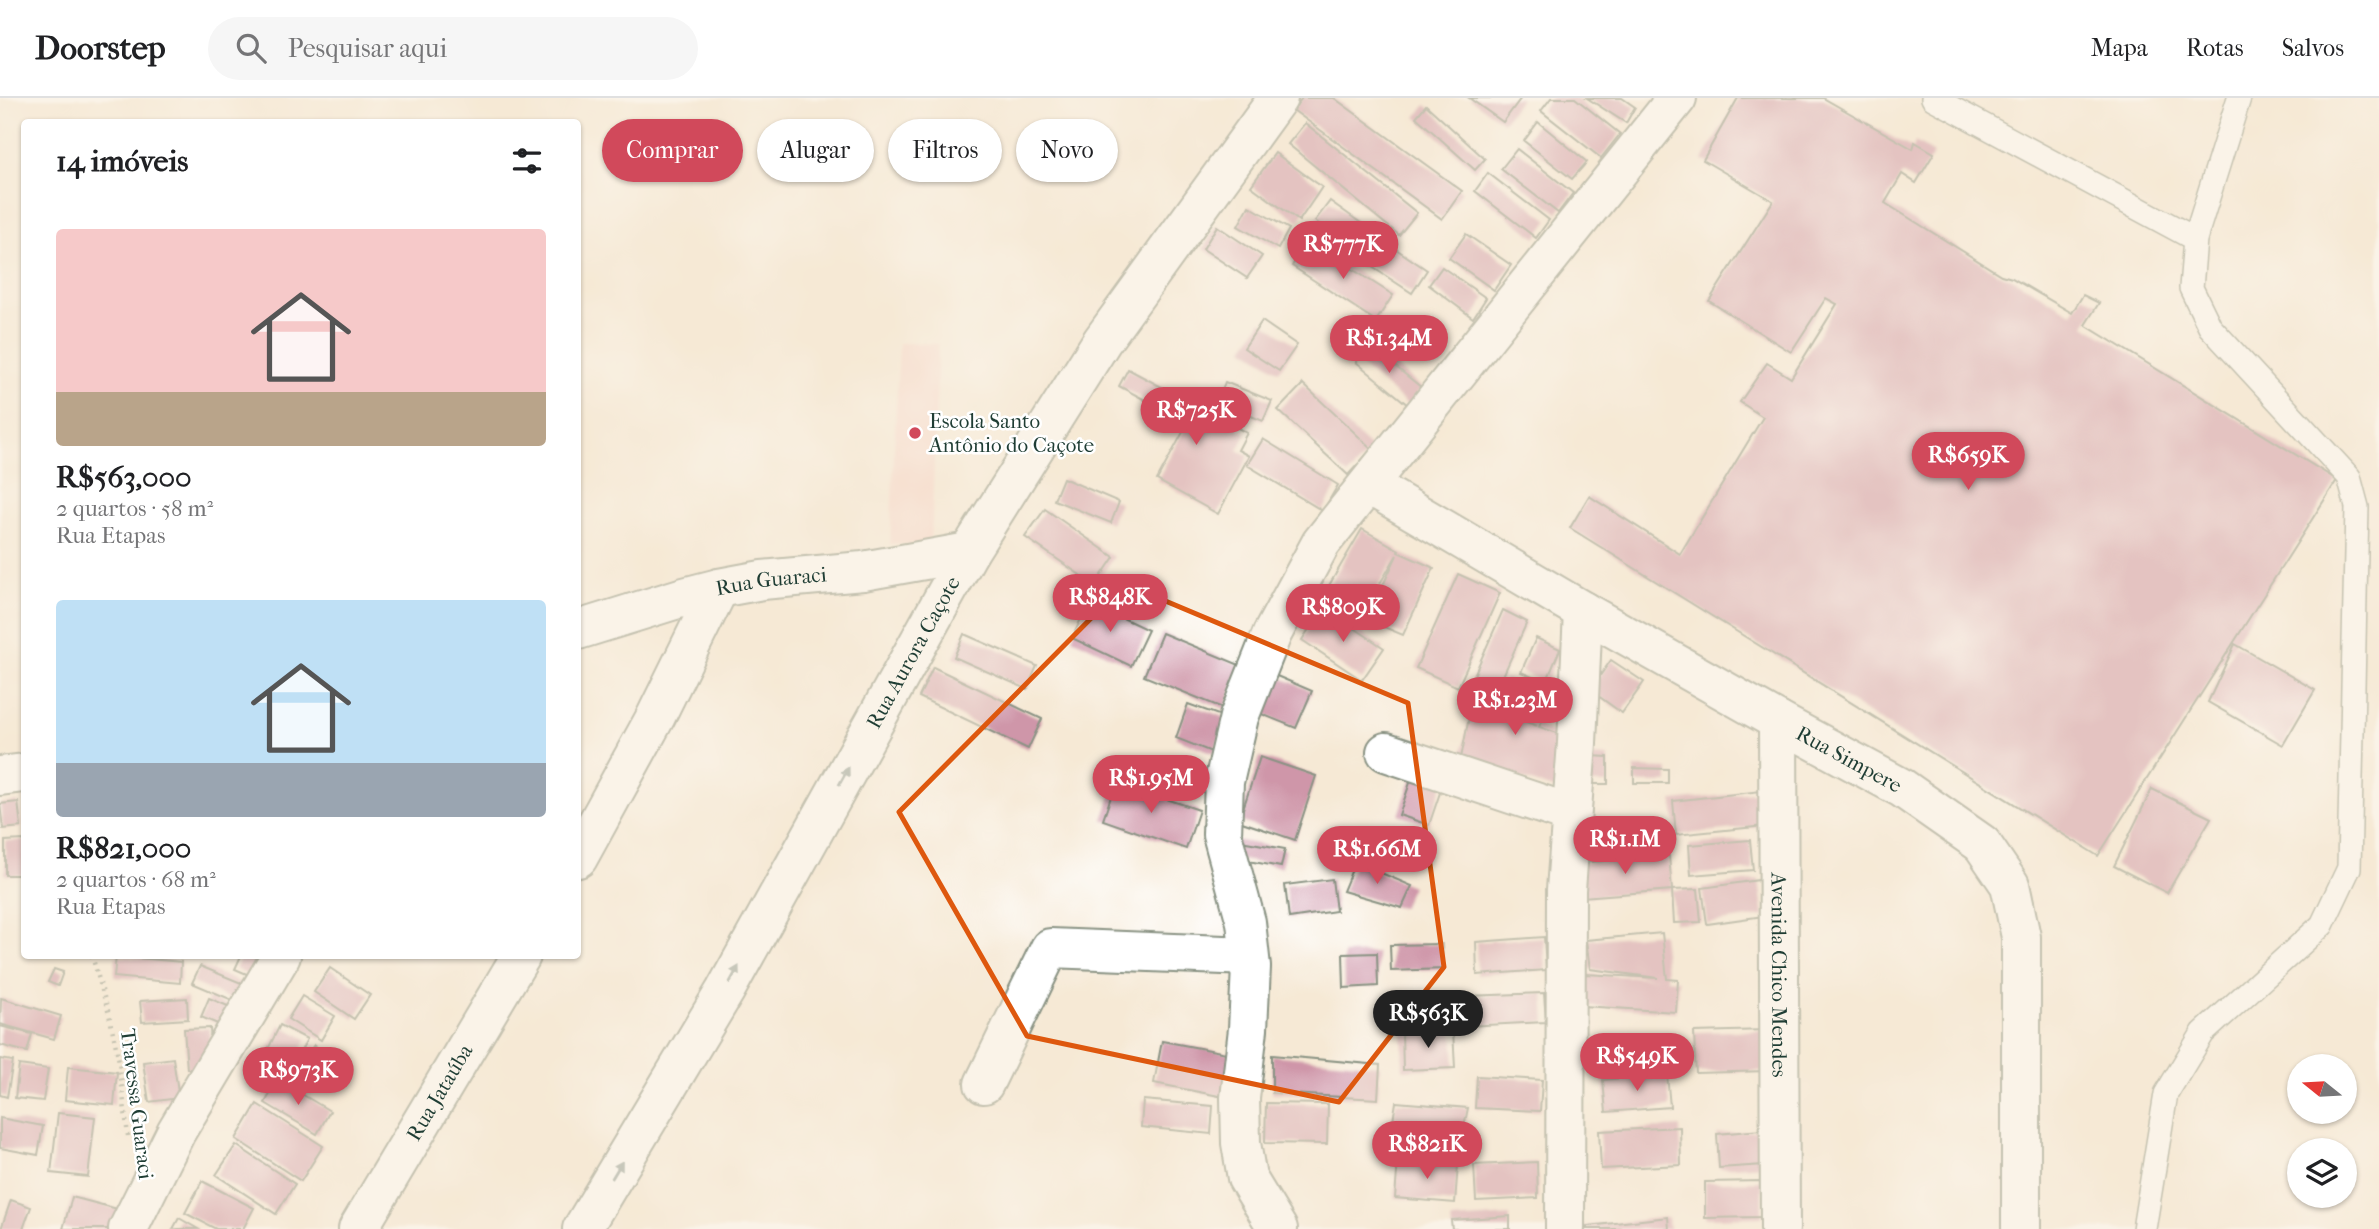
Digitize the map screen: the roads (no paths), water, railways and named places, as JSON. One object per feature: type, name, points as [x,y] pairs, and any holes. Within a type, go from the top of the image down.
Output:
[{"type":"street","name":"Rua Aurora Caçote","points":[[582,1229],[725,991],[969,552],[1102,341],[1278,98]]},
{"type":"street","points":[[1278,1229],[1247,1178],[1241,1143],[1240,1098],[1248,1029],[1249,956],[1245,922],[1222,834],[1224,782],[1239,717],[1272,634],[1321,543],[1678,98]]},
{"type":"street","name":"Rua Simpere","points":[[1369,485],[1583,611],[1902,788],[1982,844],[2010,886],[2021,937],[2021,1229]]},
{"type":"street","name":"Rua Guaraci","points":[[581,629],[719,588],[762,580],[863,571],[969,552]]},
{"type":"street","points":[[581,854],[656,716],[719,588]]},
{"type":"street","points":[[1564,1229],[1566,890],[1583,611]]},
{"type":"street","name":"Avenida Chico Mendes","points":[[1778,721],[1780,1229]]},
{"type":"street","points":[[1386,752],[1572,814]]},
{"type":"street","points":[[0,776],[21,773]]},
{"type":"street","points":[[984,1084],[1050,948],[1249,956]]},
{"type":"street","points":[[128,1229],[176,1132],[279,959]]},
{"type":"street","name":"Rua Jataúba","points":[[358,1229],[519,959]]},
{"type":"lane","points":[[1933,98],[2195,239]]},
{"type":"lane","points":[[2144,1229],[2166,1094],[2203,1032],[2322,925],[2348,868],[2357,507],[2349,477],[2210,327],[2191,288],[2195,239],[2239,98]]},
{"type":"place","name":"Escola Santo Antônio do Caçote","points":[[915,433]]}]
